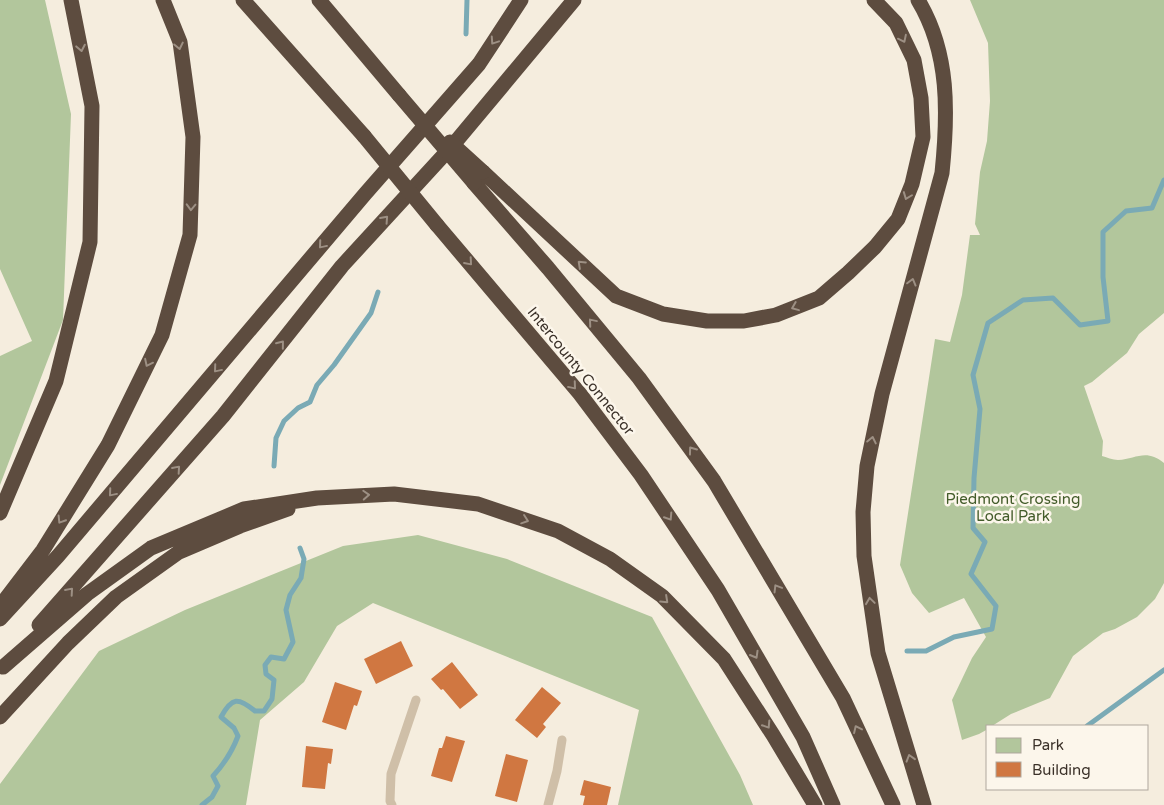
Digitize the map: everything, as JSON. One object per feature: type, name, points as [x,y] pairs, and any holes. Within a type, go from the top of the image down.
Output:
[{"type":"highway","points":[[0,514],[56,381],[90,242],[92,106],[71,0]]},
{"type":"highway","points":[[0,607],[43,550],[108,445],[162,334],[190,235],[193,138],[180,42],[163,0]]},
{"type":"highway","name":"Intercounty Connector","points":[[243,0],[364,136],[580,394],[641,475],[718,590],[802,737],[833,805]]},
{"type":"highway","points":[[319,0],[399,95],[478,177],[616,296],[663,314],[707,321],[744,321],[776,315],[819,298],[875,247],[898,219],[912,184],[923,137],[921,98],[914,60],[896,24],[874,0]]},
{"type":"highway","points":[[0,619],[58,556],[365,194],[479,64],[521,0]]},
{"type":"highway","points":[[1,668],[223,416],[342,266],[453,145],[574,0]]},
{"type":"highway","points":[[918,0],[928,16],[946,81],[946,138],[942,173],[882,394],[867,466],[863,512],[864,556],[878,653],[924,805]]},
{"type":"highway","points":[[478,177],[554,275],[639,378],[714,481],[843,698],[893,805]]},
{"type":"highway","points":[[1,668],[87,594],[151,548],[244,509],[317,498],[394,494],[478,504],[558,531],[610,558],[662,596],[724,659],[815,805]]},
{"type":"highway","points":[[0,717],[68,643],[116,597],[179,552],[240,526],[317,498]]},
{"type":"lane","points":[[392,805],[390,801],[391,774],[416,700]]},
{"type":"lane","points":[[548,805],[557,771],[562,740]]},
{"type":"green space","points":[[0,0],[45,0],[71,114],[63,320],[0,485],[0,356],[32,341],[0,269]]},
{"type":"green space","name":"Piedmont Crossing Local Park","points":[[970,0],[1164,0],[1164,313],[1139,334],[1127,353],[1092,382],[1084,386],[1103,441],[1102,456],[1118,460],[1146,455],[1152,456],[1164,463],[1164,583],[1155,599],[1137,617],[1103,633],[1073,656],[1050,698],[1011,714],[994,725],[986,725],[986,730],[962,740],[952,700],[972,658],[986,637],[964,598],[929,613],[912,593],[900,565],[935,339],[950,342],[962,295],[970,235],[980,235],[975,224],[980,172],[987,141],[990,101],[988,43]]},
{"type":"green space","points":[[418,535],[507,559],[652,617],[740,775],[753,805],[618,805],[639,710],[373,603],[337,626],[304,682],[260,720],[246,805],[0,805],[0,784],[99,651],[185,610],[343,546]]},
{"type":"building","points":[[401,641],[413,666],[376,684],[364,659]]},
{"type":"building","points":[[452,662],[478,695],[460,709],[443,689],[441,690],[431,679]]},
{"type":"building","points":[[335,682],[362,691],[357,706],[354,705],[346,730],[322,722]]},
{"type":"building","points":[[542,687],[561,703],[543,724],[546,727],[537,738],[515,720]]},
{"type":"building","points":[[446,736],[465,741],[452,782],[431,776],[439,748],[442,748]]},
{"type":"building","points":[[306,746],[333,749],[331,764],[328,763],[325,789],[302,787]]},
{"type":"building","points":[[506,754],[528,760],[517,802],[495,796]]},
{"type":"building","points":[[584,780],[611,787],[607,805],[583,805],[585,796],[580,795]]},
{"type":"waterway","points":[[466,34],[467,0]]},
{"type":"waterway","points":[[907,651],[926,651],[954,637],[992,629],[996,606],[971,574],[985,542],[973,528],[974,478],[980,409],[973,375],[988,323],[1023,300],[1053,298],[1080,325],[1108,321],[1103,277],[1103,232],[1126,211],[1152,208],[1164,180]]},
{"type":"waterway","points":[[274,466],[276,438],[284,421],[298,408],[310,402],[317,385],[334,365],[371,313],[378,292]]},
{"type":"waterway","points":[[202,805],[212,797],[218,786],[213,776],[228,757],[238,736],[234,728],[221,717],[225,710],[232,703],[240,701],[255,711],[264,711],[272,699],[274,680],[266,674],[265,665],[271,657],[284,659],[293,642],[286,610],[290,595],[301,578],[304,559],[300,548]]},
{"type":"waterway","points":[[1088,725],[1164,670]]}]
